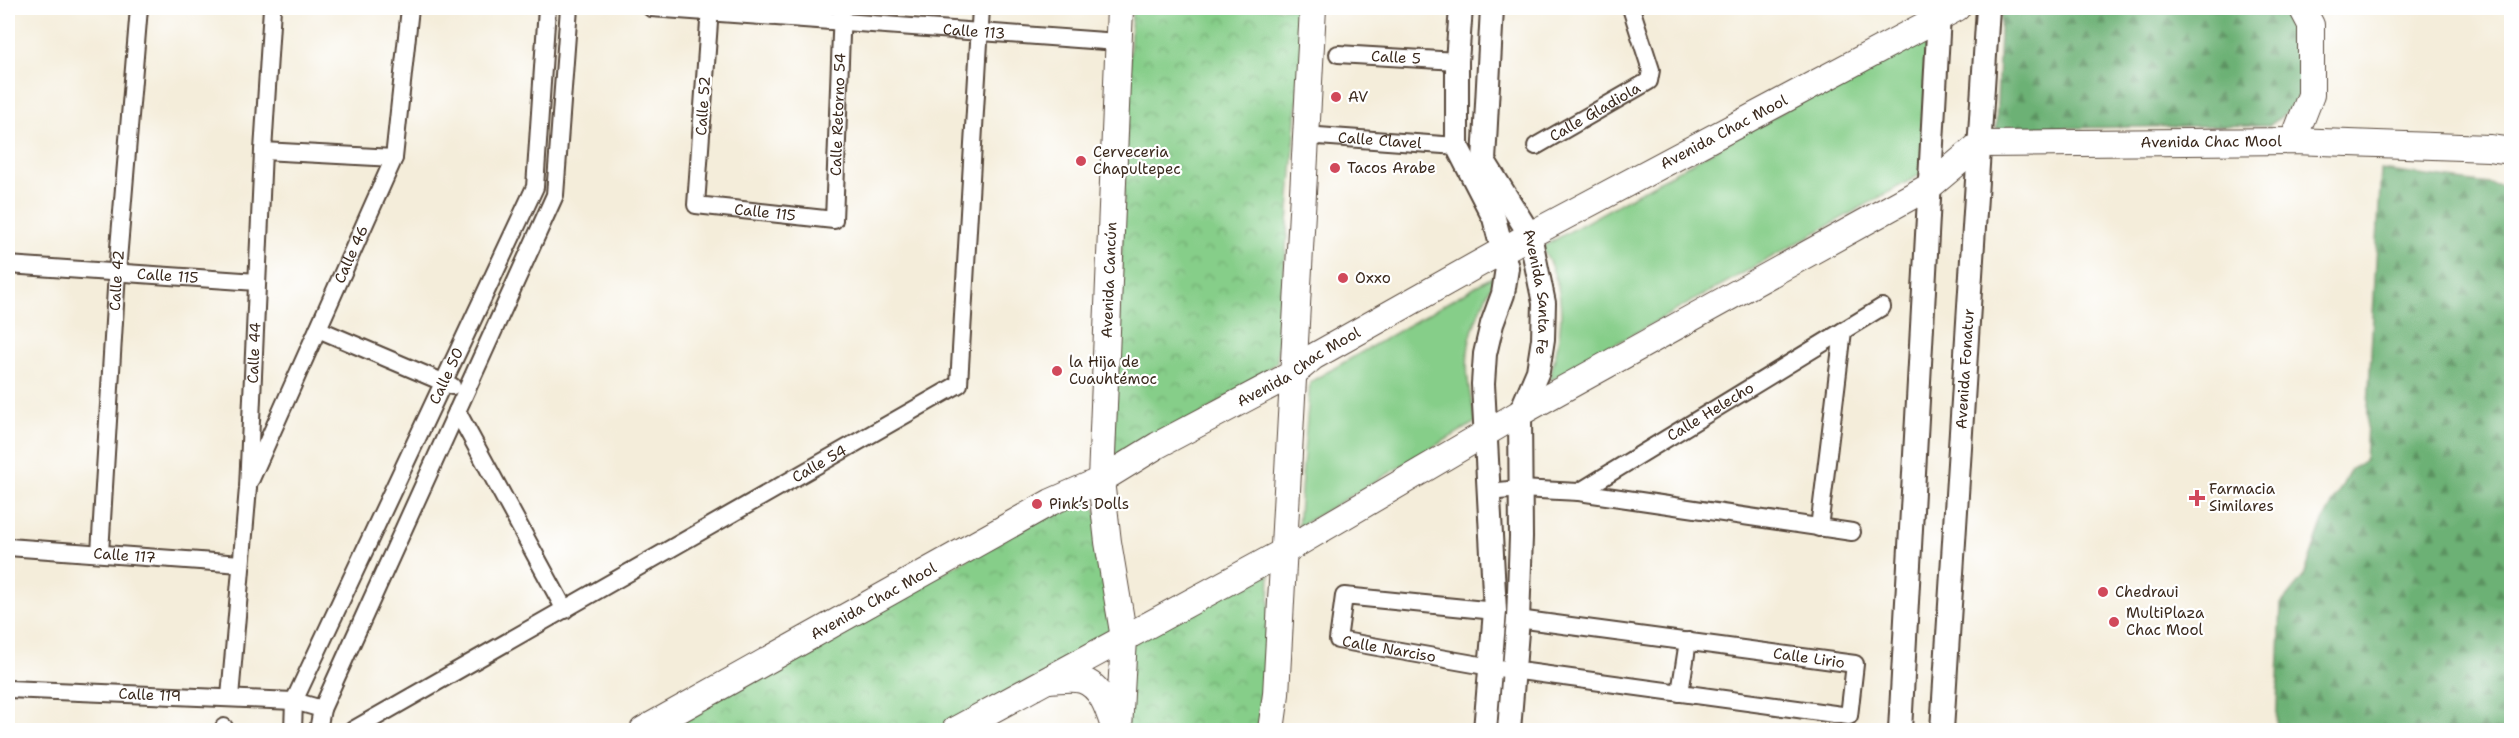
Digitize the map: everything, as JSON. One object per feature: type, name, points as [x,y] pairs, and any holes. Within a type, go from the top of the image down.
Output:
[{"type":"main road","name":"Avenida Cancún","points":[[1117,730],[1124,638],[1108,542],[1101,480],[1120,8]]},
{"type":"main road","points":[[1270,730],[1276,694],[1283,552],[1301,361],[1304,135],[1313,8]]},
{"type":"main road","name":"Avenida Chac Mool","points":[[2293,141],[2311,95],[2311,25],[2302,8]]},
{"type":"main road","name":"Avenida Chac Mool","points":[[643,730],[1051,502],[1101,480],[1301,361],[1948,11]]},
{"type":"main road","name":"Avenida Chac Mool","points":[[1980,144],[2293,141],[2489,148],[2511,151]]},
{"type":"main road","points":[[956,730],[1283,552],[1520,413],[1930,186],[1980,144]]},
{"type":"main road","points":[[1048,680],[1082,680],[1094,688],[1104,700],[1117,730]]},
{"type":"street","name":"Calle 42","points":[[100,553],[117,272],[139,8]]},
{"type":"street","name":"Calle 44","points":[[230,698],[248,488],[263,151],[272,8]]},
{"type":"street","name":"Calle 46","points":[[248,488],[394,158],[410,8]]},
{"type":"street","name":"Calle 50","points":[[293,730],[294,701],[535,187],[546,8]]},
{"type":"street","name":"Calle 50","points":[[318,730],[322,709],[555,195],[569,8]]},
{"type":"street","name":"Calle 113","points":[[651,8],[841,15],[979,33],[1118,42]]},
{"type":"street","name":"Calle 54","points":[[353,730],[959,384],[981,8]]},
{"type":"street","name":"Avenida Santa Fe","points":[[1461,8],[1457,62],[1457,146],[1494,218],[1507,268],[1503,294],[1492,324],[1485,354],[1483,384],[1495,611],[1485,730]]},
{"type":"street","name":"Avenida Santa Fe","points":[[1492,8],[1484,161],[1530,236],[1544,303],[1543,339],[1538,371],[1520,413],[1521,537],[1518,618],[1509,730]]},
{"type":"street","name":"Calle Gladiola","points":[[1536,146],[1649,81],[1651,69],[1631,8]]},
{"type":"street","name":"Avenida Fonatur","points":[[1942,730],[1988,8]]},
{"type":"street","name":"Calle 52","points":[[696,204],[710,10]]},
{"type":"street","points":[[1900,730],[1930,186],[1948,11]]},
{"type":"street","name":"Calle Retorno 54","points":[[834,220],[841,15]]},
{"type":"street","name":"Calle 5","points":[[1338,54],[1457,62]]},
{"type":"street","name":"Calle Clavel","points":[[1304,135],[1457,146]]},
{"type":"street","points":[[263,151],[394,158]]},
{"type":"street","name":"Calle 115","points":[[696,204],[834,220]]},
{"type":"street","name":"Calle 115","points":[[8,265],[257,282]]},
{"type":"street","name":"Calle Helecho","points":[[1579,492],[1882,307]]},
{"type":"street","points":[[318,329],[466,392]]},
{"type":"street","points":[[1819,528],[1843,331]]},
{"type":"street","points":[[457,411],[565,610]]},
{"type":"street","points":[[1488,492],[1520,489],[1579,492],[1852,532]]},
{"type":"street","name":"Calle 117","points":[[8,547],[241,564]]},
{"type":"street","name":"Calle Narciso","points":[[1491,667],[1338,640],[1344,596],[1495,611]]},
{"type":"street","name":"Calle Lirio","points":[[1491,667],[1849,716],[1855,664],[1518,618]]},
{"type":"street","points":[[1680,693],[1688,642]]},
{"type":"street","name":"Calle 119","points":[[8,689],[294,701],[322,709]]},
{"type":"green space","points":[[1132,8],[1305,8],[1277,362],[1158,445],[1113,455]]},
{"type":"green space","points":[[2001,8],[2283,8],[2301,29],[2302,83],[2293,104],[2270,125],[1996,129]]},
{"type":"green space","points":[[1917,36],[1929,41],[1923,173],[1549,381],[1558,345],[1561,313],[1556,281],[1542,247]]},
{"type":"green space","points":[[2381,170],[2511,187],[2511,730],[2276,730],[2281,604],[2304,576],[2323,521],[2351,469],[2365,461]]},
{"type":"green space","points":[[1497,274],[1479,313],[1469,345],[1468,379],[1476,422],[1298,527],[1310,382]]},
{"type":"green space","points":[[1089,493],[1108,542],[1116,635],[945,730],[653,730]]},
{"type":"green space","points":[[1270,574],[1265,730],[1124,730],[1132,642],[1166,616]]},
{"type":"place","name":"AV","points":[[1336,97]]},
{"type":"place","name":"Cerveceria Chapultepec","points":[[1081,161]]},
{"type":"place","name":"Tacos Arabe","points":[[1335,168]]},
{"type":"place","name":"Oxxo","points":[[1343,278]]},
{"type":"place","name":"la Hija de Cuauhtémoc","points":[[1057,371]]},
{"type":"place","name":"Farmacia Similares","points":[[2197,498]]},
{"type":"place","name":"Pink’s Dolls","points":[[1037,504]]},
{"type":"place","name":"Chedraui","points":[[2103,592]]},
{"type":"place","name":"MultiPlaza Chac Mool","points":[[2114,622]]}]
